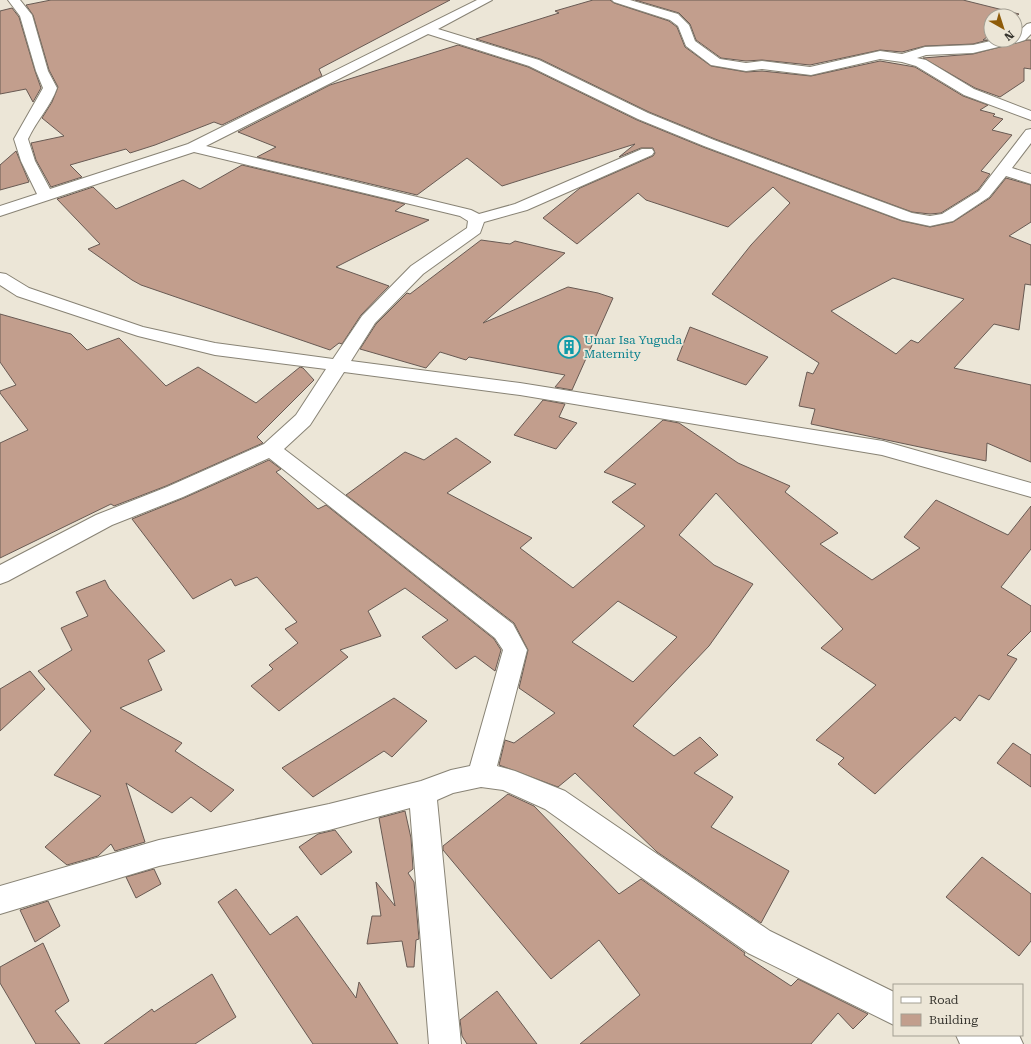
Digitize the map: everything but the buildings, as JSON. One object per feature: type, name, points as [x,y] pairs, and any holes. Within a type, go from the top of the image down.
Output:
[{"type":"street","points":[[14,0],[26,15],[42,71],[50,88],[47,99],[37,110],[21,139],[28,161],[46,196]]},
{"type":"street","points":[[0,212],[193,148],[486,0]]},
{"type":"street","points":[[618,0],[674,17],[683,24],[690,43],[716,62],[746,67],[762,66],[812,71],[831,65],[880,56],[903,58],[921,63],[969,92],[1031,116]]},
{"type":"street","points":[[1023,35],[1031,27]]},
{"type":"street","points":[[429,30],[534,63],[643,116],[709,143],[908,218],[930,220],[947,218],[984,194],[1031,133]]},
{"type":"street","points":[[903,58],[925,51],[973,49],[983,47]]},
{"type":"street","points":[[193,148],[465,213],[477,219],[520,207],[647,152]]},
{"type":"street","points":[[1003,170],[1031,179]]},
{"type":"street","points":[[0,575],[104,520],[175,492],[271,449],[303,420],[340,365],[353,340],[368,320],[417,270],[474,230],[477,219]]},
{"type":"street","points":[[0,279],[23,292],[138,331],[214,349],[520,389],[883,448],[1031,490]]},
{"type":"street","points":[[271,449],[504,631],[515,650],[481,775]]},
{"type":"street","points":[[0,900],[159,854],[329,817],[423,793],[451,782],[481,775],[505,779],[555,800],[759,942],[893,1009]]},
{"type":"street","points":[[423,793],[445,1044]]},
{"type":"street","points":[[976,1036],[1007,1044]]},
{"type":"place","name":"Umar Isa Yuguda Maternity","points":[[569,347]]}]
